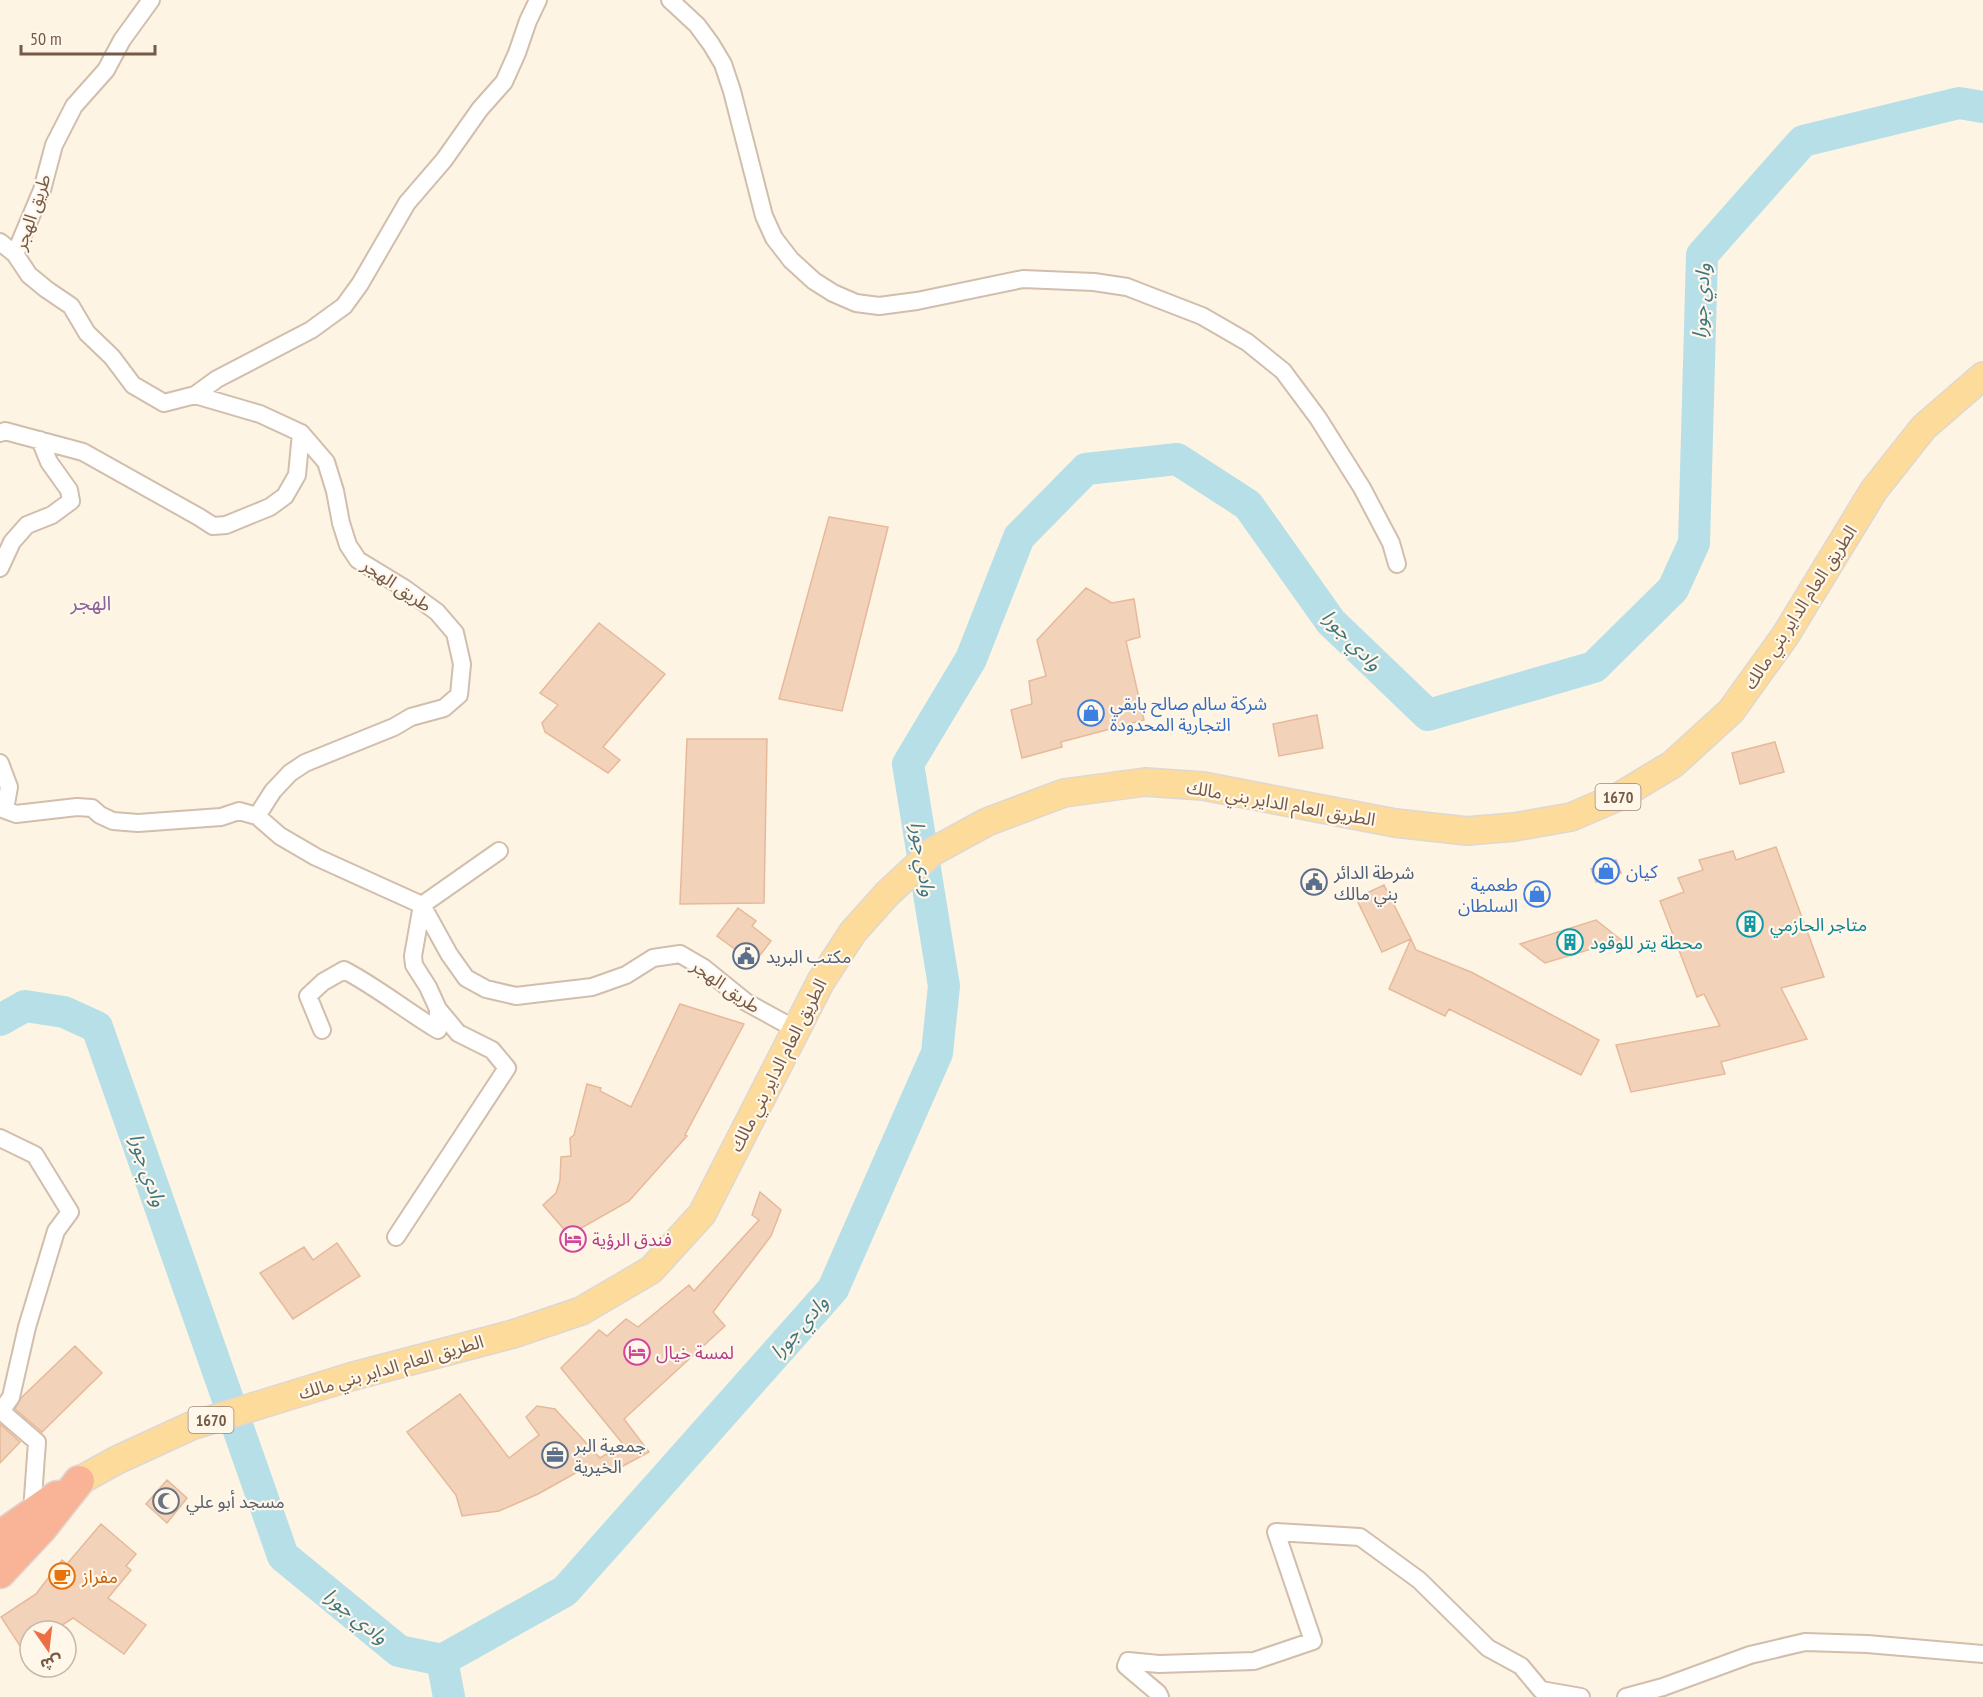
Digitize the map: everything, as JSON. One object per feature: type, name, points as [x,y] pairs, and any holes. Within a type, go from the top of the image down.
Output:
[{"type":"highway","name":"1670","points":[[0,1536],[32,1511],[79,1481]]},
{"type":"highway","name":"1670","points":[[0,1573],[42,1528],[79,1481]]},
{"type":"main road","name":"الطريق العام الداير بني مالك","points":[[79,1481],[117,1460],[191,1426],[350,1377],[513,1334],[581,1311],[651,1270],[702,1214],[821,981],[853,932],[887,894],[932,852],[987,822],[1064,793],[1145,782],[1203,786],[1395,823],[1467,831],[1514,827],[1571,817],[1620,796],[1673,764],[1731,711],[1785,636],[1874,490],[1924,427],[1983,376]]},
{"type":"street","name":"طريق الهجر","points":[[151,0],[122,40],[106,70],[74,106],[54,146],[42,190],[15,254],[29,275],[46,290],[71,306],[87,333],[112,357],[133,386],[164,404],[195,395],[260,414],[301,433],[326,462],[348,545],[358,560],[404,588],[437,612],[455,633],[462,664],[459,696],[444,708],[411,717],[394,727],[305,764],[284,779],[273,791],[257,816]]},
{"type":"street","points":[[195,395],[217,379],[311,330],[344,306],[360,284],[407,203],[444,160],[480,109],[504,82],[538,0]]},
{"type":"street","points":[[670,0],[697,26],[723,64],[764,216],[779,245],[791,260],[814,281],[833,293],[856,303],[879,306],[917,301],[1023,279],[1094,282],[1127,287],[1202,316],[1247,342],[1283,371],[1318,418],[1362,488],[1391,543],[1397,564]]},
{"type":"street","points":[[0,242],[15,254]]},
{"type":"street","points":[[0,433],[4,431],[83,452],[213,526],[226,525],[248,518],[285,496],[297,475],[301,433]]},
{"type":"street","points":[[0,568],[12,542],[27,525],[52,515],[71,501],[69,490],[49,462],[40,441]]},
{"type":"street","points":[[0,763],[9,787],[2,808],[16,814],[77,807],[92,808],[113,821],[138,823],[221,817],[239,811],[257,816],[280,836],[316,857],[422,905]]},
{"type":"street","points":[[396,1237],[507,1068],[492,1050],[458,1032],[438,1009],[414,965],[413,956],[422,905],[499,851]]},
{"type":"street","name":"طريق الهجر","points":[[422,905],[449,954],[466,978],[486,989],[516,996],[592,987],[626,975],[653,958],[680,954],[704,968],[746,1002],[797,1030]]},
{"type":"street","points":[[322,1030],[308,996],[323,982],[344,970],[368,982],[438,1030],[438,1009]]},
{"type":"street","points":[[0,1138],[35,1155],[70,1212],[56,1231],[27,1327],[11,1397],[0,1411],[37,1442],[32,1511]]},
{"type":"street","points":[[1160,1697],[1126,1666],[1128,1661],[1159,1664],[1254,1661],[1314,1641],[1276,1532],[1360,1537],[1419,1580],[1488,1648],[1521,1666],[1541,1690],[1581,1697]]},
{"type":"street","points":[[1626,1697],[1663,1687],[1750,1654],[1805,1642],[1867,1644],[1983,1654]]},
{"type":"building","points":[[829,517],[888,527],[842,711],[779,699]]},
{"type":"building","points":[[1086,588],[1112,603],[1134,599],[1140,637],[1126,641],[1144,720],[1061,742],[1062,747],[1022,758],[1011,710],[1032,704],[1029,681],[1046,676],[1037,640]]},
{"type":"building","points":[[599,623],[665,674],[603,747],[620,760],[608,773],[545,732],[542,723],[558,705],[540,693]]},
{"type":"building","points":[[1317,715],[1323,748],[1279,756],[1273,724]]},
{"type":"building","points":[[687,739],[767,739],[764,903],[680,904]]},
{"type":"building","points":[[1775,742],[1784,772],[1740,784],[1732,753]]},
{"type":"building","points":[[1776,847],[1824,977],[1781,988],[1807,1039],[1721,1062],[1725,1074],[1631,1092],[1616,1045],[1720,1026],[1704,994],[1697,997],[1660,901],[1684,892],[1678,878],[1703,870],[1699,860],[1733,851],[1736,860]]},
{"type":"building","name":"كيان","points":[[1616,860],[1621,873],[1596,882],[1591,869]]},
{"type":"building","points":[[1384,885],[1411,939],[1382,952],[1356,898]]},
{"type":"building","points":[[738,908],[756,921],[752,926],[771,941],[754,963],[717,936]]},
{"type":"building","name":"محطة يتر للوقود","points":[[1596,920],[1621,940],[1545,963],[1520,944]]},
{"type":"building","points":[[1411,939],[1416,950],[1471,972],[1599,1040],[1581,1075],[1449,1009],[1445,1016],[1389,989]]},
{"type":"building","points":[[680,1004],[744,1024],[685,1135],[687,1136],[629,1201],[569,1235],[543,1205],[556,1193],[560,1180],[561,1157],[571,1156],[570,1138],[574,1135],[587,1084],[601,1088],[600,1091],[631,1107]]},
{"type":"building","points":[[760,1192],[781,1210],[771,1236],[713,1312],[725,1326],[624,1419],[649,1452],[611,1470],[614,1473],[579,1471],[538,1494],[499,1511],[462,1516],[456,1495],[407,1432],[460,1394],[509,1458],[539,1435],[526,1417],[537,1406],[555,1409],[600,1458],[623,1444],[561,1368],[599,1330],[607,1336],[626,1319],[638,1327],[689,1285],[694,1291],[759,1220],[752,1215]]},
{"type":"building","points":[[337,1243],[360,1276],[293,1319],[260,1273],[304,1247],[313,1260]]},
{"type":"building","points":[[75,1346],[102,1373],[42,1432],[15,1409],[21,1398]]},
{"type":"building","points":[[0,1424],[20,1442],[0,1463]]},
{"type":"building","name":"مسجد أبو علي","points":[[167,1480],[187,1498],[167,1523],[146,1504]]},
{"type":"building","points":[[101,1524],[136,1554],[126,1566],[131,1570],[108,1598],[146,1625],[124,1654],[78,1622],[78,1619],[18,1619],[18,1643],[1,1617],[36,1594],[62,1560],[67,1564]]},
{"type":"waterway","name":"وادي جورا","points":[[0,1020],[25,1006],[64,1012],[97,1027],[283,1556],[399,1651],[442,1660],[565,1591],[833,1289],[937,1053],[944,986],[908,764],[971,659],[1019,537],[1086,469],[1177,459],[1248,505],[1331,622],[1428,715],[1594,667],[1673,589],[1694,543],[1702,255],[1803,141],[1959,103],[1983,107]]},
{"type":"waterway","points":[[442,1660],[449,1697]]},
{"type":"place","name":"شركة سالم صالح بابقي التجارية المحدودة","points":[[1091,713]]},
{"type":"place","name":"كيان","points":[[1606,871]]},
{"type":"place","name":"شرطة الدائر بني مالك","points":[[1314,882]]},
{"type":"place","name":"طعمية السلطان","points":[[1537,894]]},
{"type":"place","name":"متاجر الحازمي","points":[[1750,924]]},
{"type":"place","name":"محطة يتر للوقود","points":[[1570,942]]},
{"type":"place","name":"مكتب البريد","points":[[746,956]]},
{"type":"place","name":"فندق الرؤية","points":[[573,1239]]},
{"type":"place","name":"لمسة خيال","points":[[637,1352]]},
{"type":"place","name":"جمعية البر الخيرية","points":[[555,1455]]},
{"type":"place","name":"مسجد أبو علي","points":[[166,1501]]},
{"type":"place","name":"مفراز","points":[[62,1576]]},
{"type":"district","name":"الهجر","points":[[91,603]]}]
